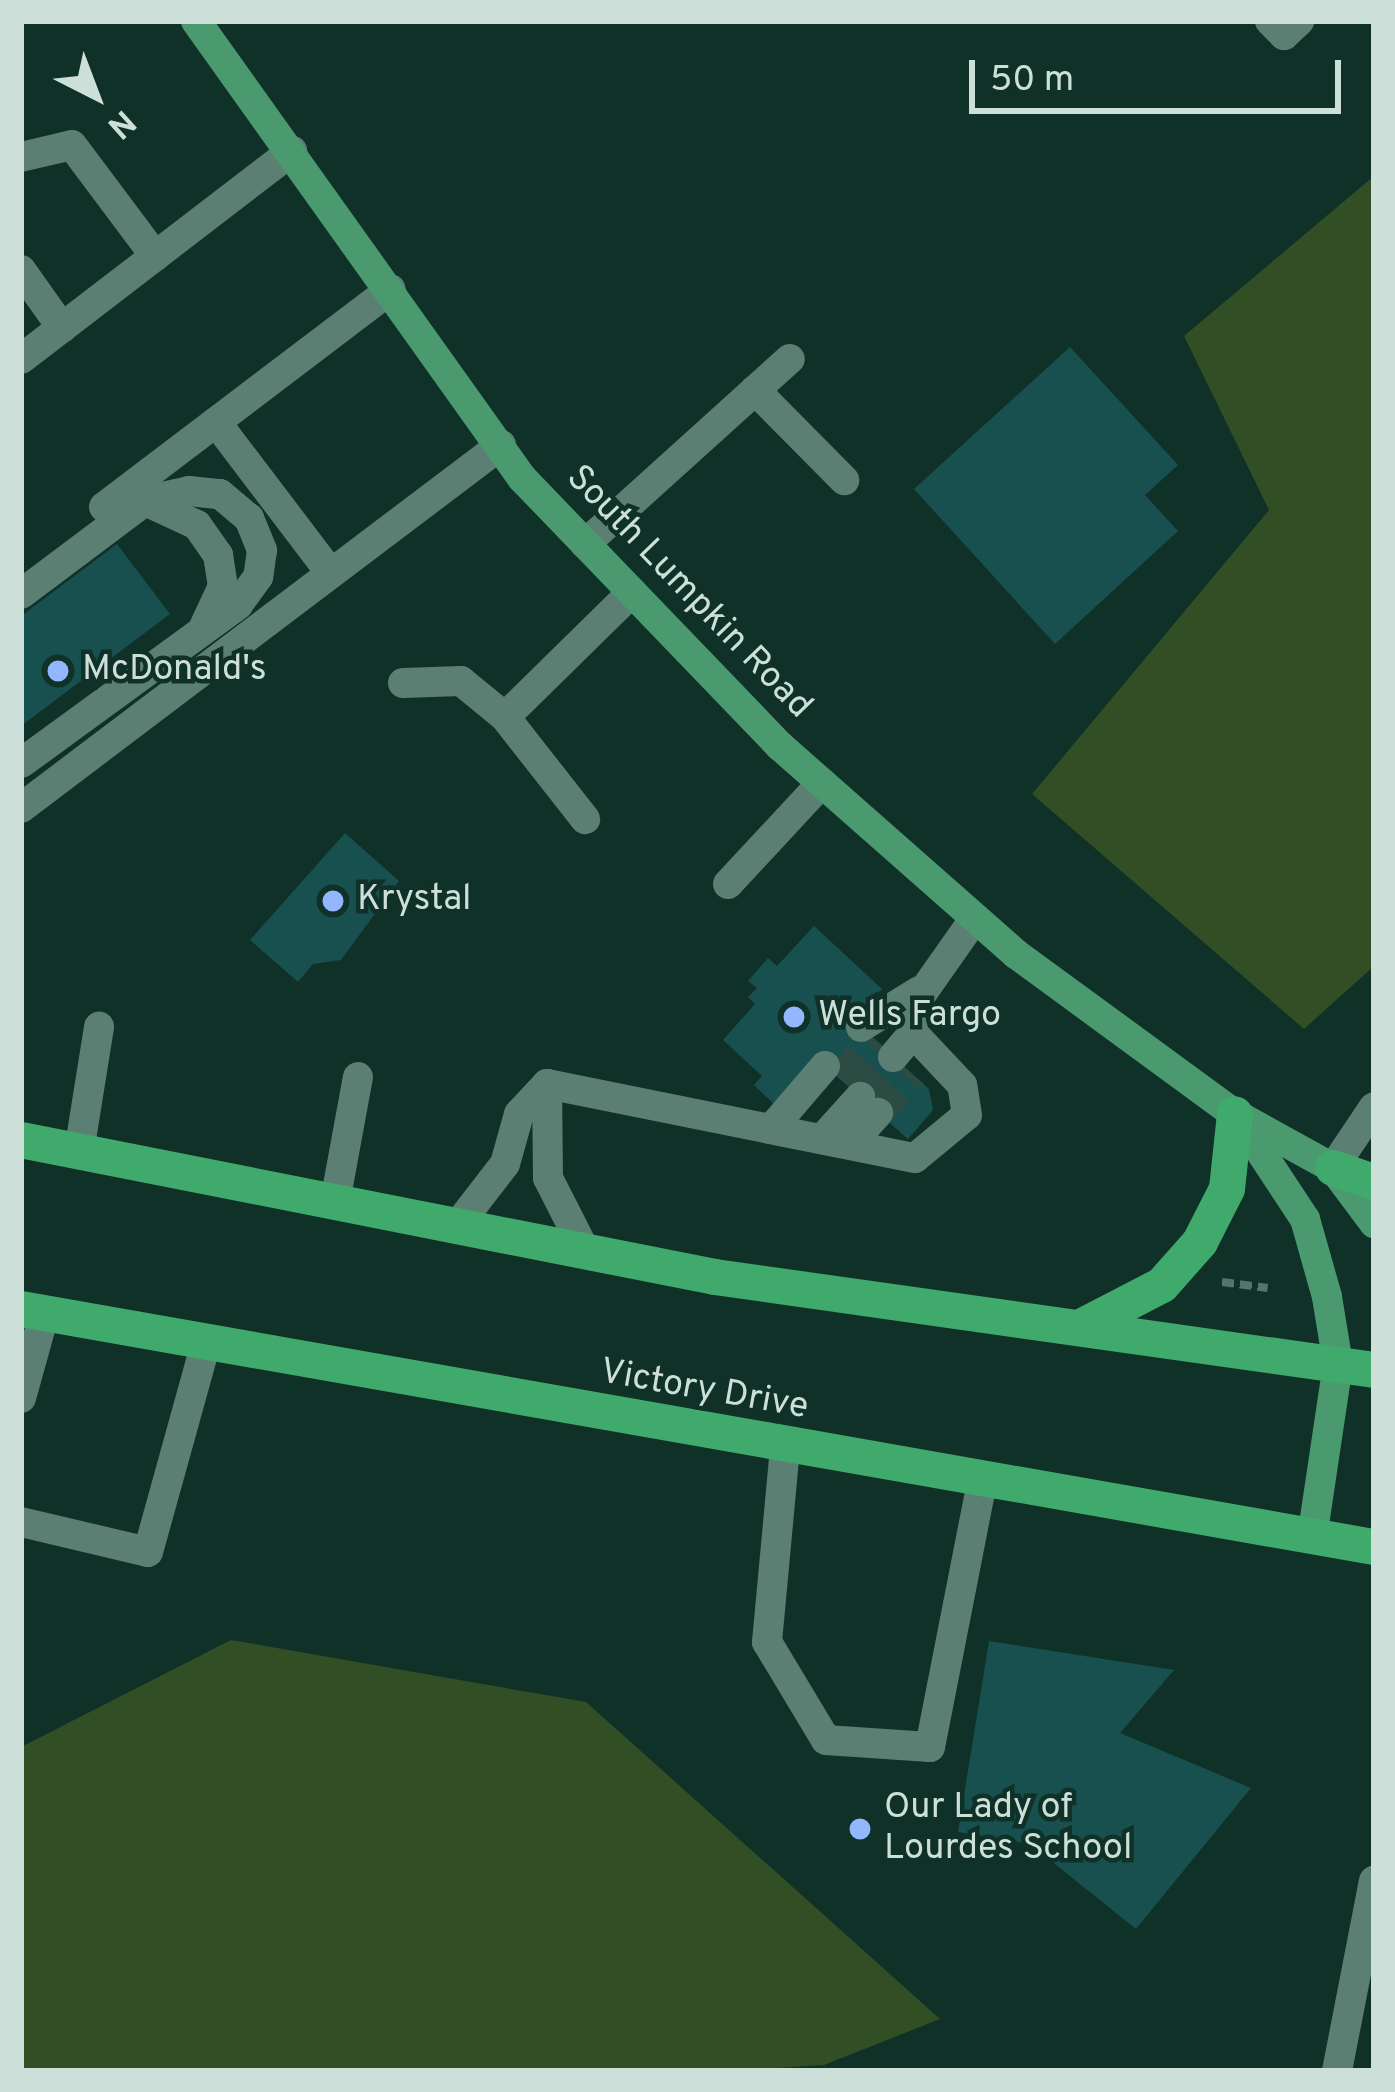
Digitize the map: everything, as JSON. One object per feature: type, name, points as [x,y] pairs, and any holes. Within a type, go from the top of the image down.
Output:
[{"type":"highway","points":[[1079,1328],[1162,1285],[1200,1242],[1227,1189],[1235,1114]]},
{"type":"highway","points":[[21,1140],[585,1251],[1356,1367]]},
{"type":"highway","points":[[1333,1168],[1374,1182]]},
{"type":"highway","name":"Victory Drive","points":[[33,1312],[205,1347],[1374,1547]]},
{"type":"main road","name":"South Lumpkin Road","points":[[196,21],[501,445],[632,592],[822,783],[975,918],[1235,1114],[1333,1168],[1374,1223]]},
{"type":"main road","name":"South Lumpkin Road","points":[[1235,1114],[1305,1219],[1356,1367],[1312,1538]]},
{"type":"lane","points":[[1270,21],[1284,34],[1299,21]]},
{"type":"lane","points":[[21,158],[72,145],[154,256]]},
{"type":"lane","points":[[21,359],[292,152]]},
{"type":"lane","points":[[21,270],[62,328]]},
{"type":"lane","points":[[21,568],[391,289]]},
{"type":"lane","points":[[586,544],[790,359]]},
{"type":"lane","points":[[755,390],[844,480]]},
{"type":"lane","points":[[216,422],[330,572]]},
{"type":"lane","points":[[21,808],[501,445]]},
{"type":"lane","points":[[21,594],[146,501],[189,490],[220,494],[248,518],[262,550],[258,577],[238,605],[21,763]]},
{"type":"lane","points":[[146,501],[177,510],[218,555],[223,586],[203,629]]},
{"type":"lane","points":[[506,717],[632,592]]},
{"type":"lane","points":[[404,683],[461,681],[506,717],[585,819]]},
{"type":"lane","points":[[728,884],[822,783]]},
{"type":"lane","points":[[547,1084],[915,1158],[967,1115],[962,1085],[901,1035],[975,918]]},
{"type":"lane","points":[[79,1152],[99,1027]]},
{"type":"lane","points":[[335,1202],[358,1077]]},
{"type":"lane","points":[[457,1226],[506,1164],[519,1114],[547,1084]]},
{"type":"lane","points":[[547,1084],[548,1178],[585,1251]]},
{"type":"lane","points":[[810,1136],[851,1088],[810,1136]]},
{"type":"lane","points":[[1333,1168],[1374,1107]]},
{"type":"lane","points":[[21,1398],[33,1312]]},
{"type":"lane","points":[[23,1527],[148,1552],[205,1347]]},
{"type":"lane","points":[[785,1448],[767,1642],[826,1740],[930,1747],[982,1482]]},
{"type":"lane","points":[[1337,2071],[1374,1881]]},
{"type":"path","points":[[1216,1281],[1268,1288]]},
{"type":"green space","points":[[1374,176],[1374,966],[1304,1029],[1032,794],[1269,510],[1184,336]]},
{"type":"green space","points":[[231,1640],[586,1702],[940,2019],[824,2065],[729,2071],[21,2071],[21,1747]]},
{"type":"building","points":[[1070,347],[1178,465],[1145,495],[1178,531],[1055,644],[914,489]]},
{"type":"building","name":"McDonald's","points":[[117,544],[170,614],[21,726],[21,616]]},
{"type":"building","name":"Krystal","points":[[345,833],[399,881],[341,960],[313,964],[298,982],[250,940]]},
{"type":"building","name":"Wells Fargo","points":[[814,926],[882,989],[853,1020],[929,1089],[933,1110],[908,1139],[818,1060],[776,1106],[754,1085],[762,1076],[723,1040],[755,1004],[748,997],[757,988],[748,981],[768,958],[777,966]]},
{"type":"building","points":[[989,1641],[1174,1670],[1120,1733],[1251,1788],[1136,1929],[1030,1844],[958,1832]]},
{"type":"tunnel","points":[[840,1079],[875,1039]]},
{"type":"tunnel","points":[[860,1097],[893,1057]]},
{"type":"tunnel","points":[[878,1113],[912,1074]]},
{"type":"place","name":"McDonald's","points":[[58,671]]},
{"type":"place","name":"Krystal","points":[[333,901]]},
{"type":"place","name":"Wells Fargo","points":[[794,1017]]},
{"type":"place","name":"Our Lady of Lourdes School","points":[[860,1829]]}]
